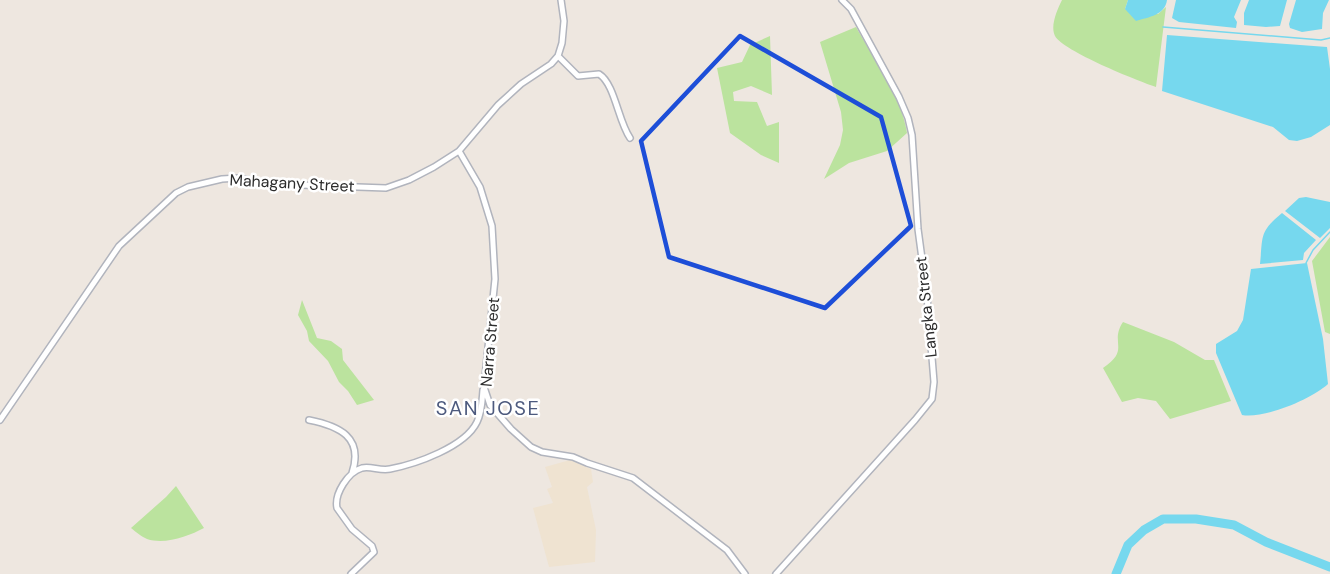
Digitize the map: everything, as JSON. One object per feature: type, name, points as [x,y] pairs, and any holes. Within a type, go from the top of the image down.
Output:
[{"type":"street","points":[[561,0],[564,21],[558,56],[578,76],[599,74],[604,77],[630,138]]},
{"type":"street","name":"Langka Street","points":[[776,574],[911,425],[933,396],[934,382],[928,309],[918,229],[912,135],[908,117],[851,9],[842,0]]},
{"type":"street","name":"Mahagany Street","points":[[0,420],[119,246],[176,193],[204,182],[238,178],[273,184],[386,188],[398,185],[459,151],[498,105],[558,56]]},
{"type":"street","name":"Narra Street","points":[[459,151],[477,180],[486,202],[494,246],[494,297],[484,387],[487,399],[494,411],[531,447],[542,452],[573,457],[633,478],[721,545],[745,574]]},
{"type":"street","points":[[351,574],[374,552],[372,546],[347,523],[336,506],[339,493],[351,475],[366,467],[388,470],[435,455],[472,429],[481,413],[484,387]]},
{"type":"street","points":[[481,413],[494,411]]},
{"type":"street","points":[[309,420],[332,426],[346,434],[354,456],[351,475]]},
{"type":"highlighted area","points":[[740,36],[881,117],[911,226],[825,308],[669,257],[641,141]]},
{"type":"shaded area","points":[[570,460],[591,469],[593,482],[587,487],[596,530],[595,562],[549,567],[533,508],[553,503],[547,489],[552,487],[545,467]]},
{"type":"green space","points":[[1062,0],[1128,0],[1125,9],[1158,14],[1166,7],[1156,87],[1102,65],[1061,42],[1055,36],[1053,28]]},
{"type":"green space","points":[[856,27],[893,92],[907,133],[887,151],[849,163],[824,179],[840,145],[843,130],[841,112],[820,42]]},
{"type":"green space","points":[[770,36],[772,95],[751,86],[733,92],[734,101],[757,102],[767,126],[779,122],[779,163],[761,155],[730,133],[717,68],[742,62],[750,45]]},
{"type":"green space","points":[[1330,237],[1330,334],[1325,332],[1312,261]]},
{"type":"green space","points":[[302,300],[317,338],[331,341],[342,349],[343,360],[374,400],[357,405],[339,382],[328,361],[309,341],[307,331],[298,315]]},
{"type":"green space","points":[[1123,322],[1174,342],[1205,360],[1214,360],[1231,401],[1170,419],[1156,401],[1138,398],[1122,402],[1103,368],[1116,356],[1119,329]]},
{"type":"green space","points":[[176,486],[204,528],[184,537],[154,541],[141,536],[131,528],[166,497]]},
{"type":"water","points":[[1128,0],[1167,0],[1160,12],[1136,21],[1125,9]]},
{"type":"water","points":[[1176,0],[1241,0],[1234,17],[1237,22],[1236,28],[1179,22],[1172,18]]},
{"type":"water","points":[[1249,0],[1287,0],[1280,26],[1244,25],[1244,13]]},
{"type":"water","points":[[1296,0],[1329,0],[1323,13],[1322,29],[1302,32],[1290,28],[1289,24]]},
{"type":"water","points":[[1167,35],[1327,47],[1330,69],[1330,125],[1311,137],[1297,141],[1289,140],[1273,127],[1162,91]]},
{"type":"water","points":[[1306,197],[1330,202],[1330,228],[1320,238],[1285,211],[1299,198]]},
{"type":"water","points":[[1282,213],[1316,240],[1304,253],[1303,260],[1260,264],[1262,241],[1266,230]]},
{"type":"water","points":[[1307,263],[1323,339],[1328,384],[1311,396],[1287,407],[1262,414],[1242,415],[1216,353],[1216,344],[1237,331],[1243,320],[1251,269]]},
{"type":"waterway","points":[[1163,27],[1321,40],[1330,38]]},
{"type":"waterway","points":[[1306,263],[1313,250],[1330,232]]},
{"type":"waterway","points":[[1116,574],[1128,545],[1144,530],[1163,519],[1196,519],[1234,525],[1266,542],[1330,567]]},
{"type":"district","name":"SAN JOSE","points":[[488,408]]}]
